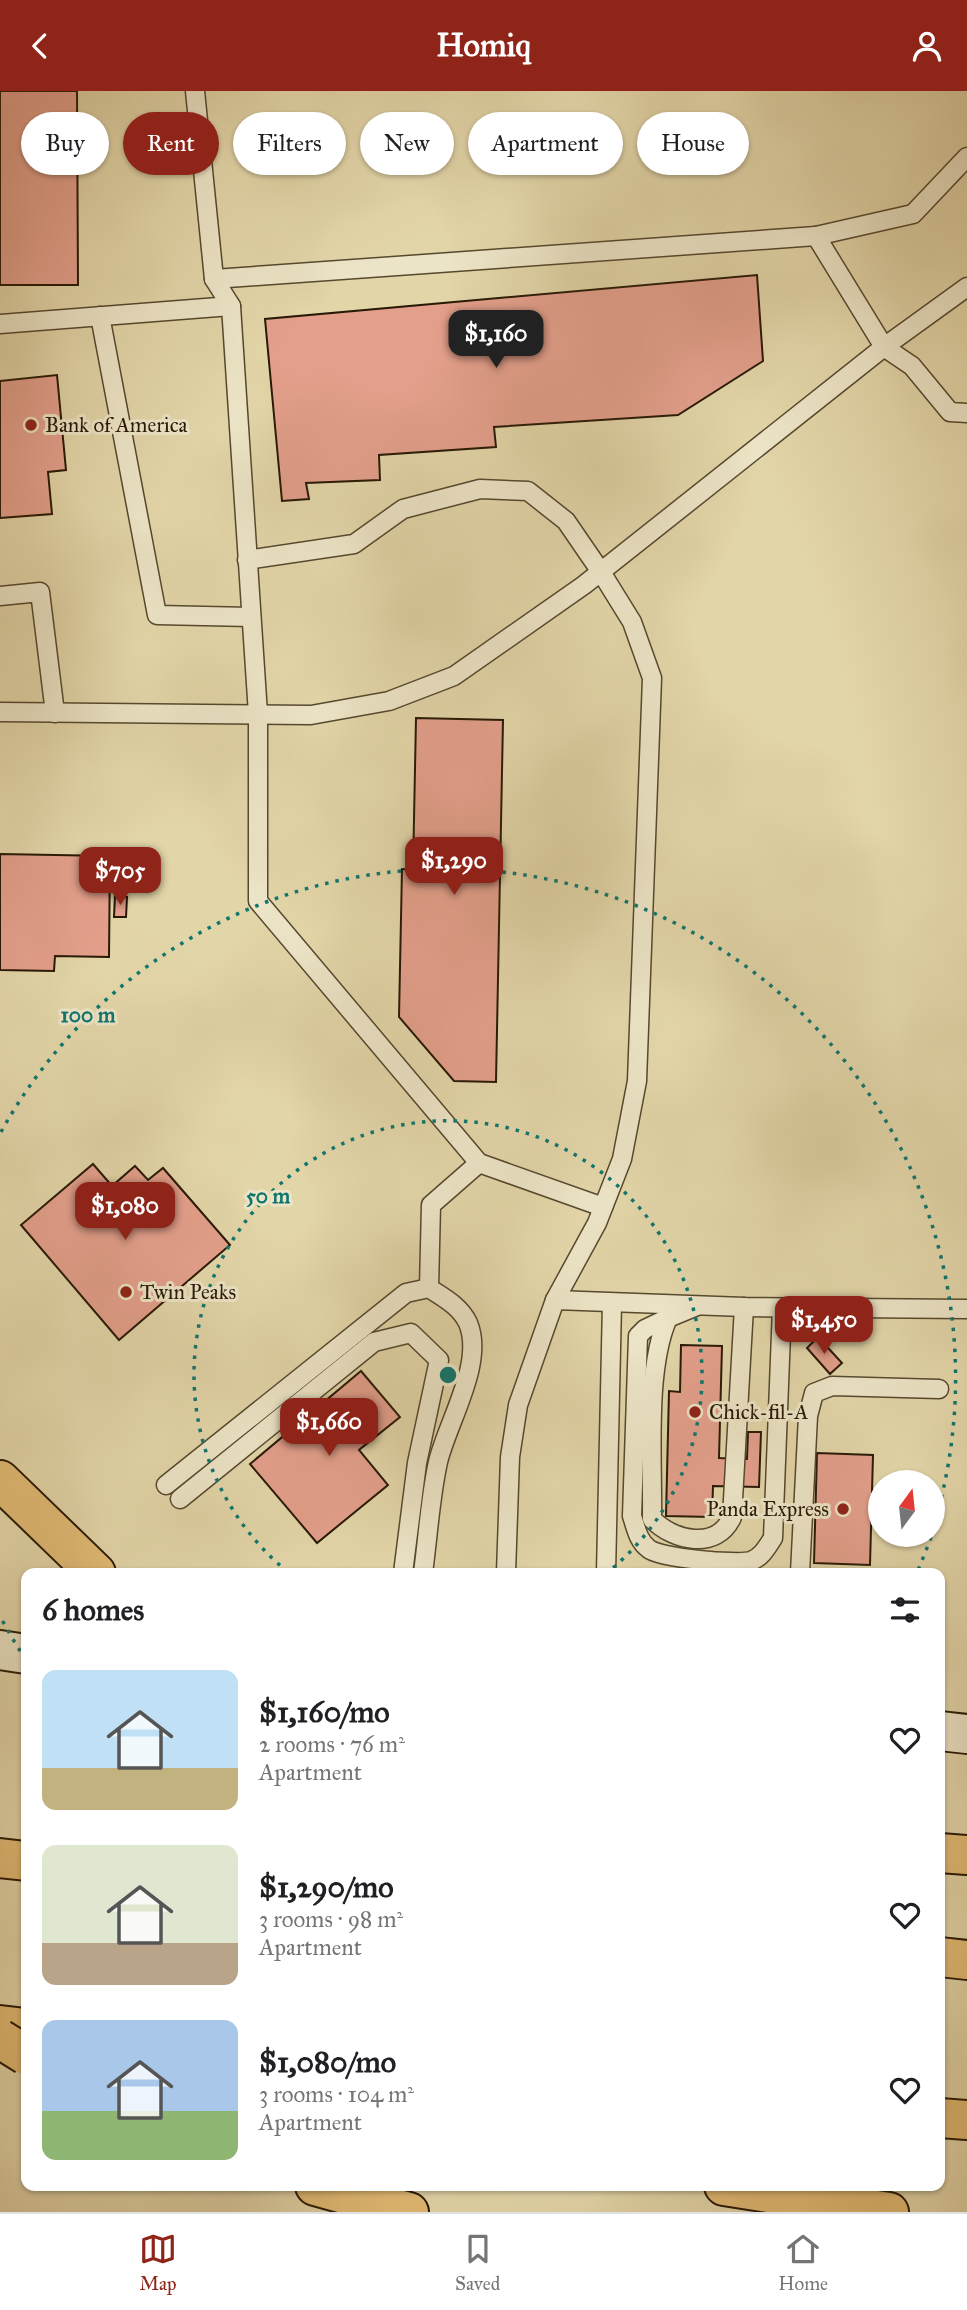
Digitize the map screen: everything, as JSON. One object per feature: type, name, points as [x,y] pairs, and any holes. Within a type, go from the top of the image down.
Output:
[{"type":"highway","points":[[0,1480],[91,1568]]},
{"type":"highway","points":[[945,1853],[967,1855]]},
{"type":"highway","points":[[0,1858],[21,1860]]},
{"type":"highway","points":[[945,1946],[967,1945]]},
{"type":"highway","points":[[945,1958],[967,1960]]},
{"type":"highway","points":[[0,2025],[21,2027]]},
{"type":"highway","points":[[0,2041],[21,2050]]},
{"type":"highway","points":[[945,2118],[967,2120]]},
{"type":"highway","points":[[333,2191],[409,2212]]},
{"type":"highway","points":[[756,2191],[889,2212]]},
{"type":"main road","points":[[0,1650],[21,1653]]},
{"type":"main road","points":[[945,1732],[967,1734]]},
{"type":"lane","points":[[195,91],[214,279],[231,306],[258,714],[258,901],[479,1163],[603,1207]]},
{"type":"lane","points":[[214,279],[277,277],[816,236],[912,214],[967,157]]},
{"type":"lane","points":[[816,236],[884,347],[912,366],[950,412],[967,413]]},
{"type":"lane","points":[[0,712],[311,715],[388,701],[454,676],[601,572],[884,347],[967,287]]},
{"type":"lane","points":[[0,324],[231,306]]},
{"type":"lane","points":[[100,316],[158,615],[251,617]]},
{"type":"lane","points":[[247,560],[354,544],[403,509],[480,489],[528,491],[566,521],[601,572],[632,622],[652,678],[637,1081],[622,1159],[603,1207],[555,1300],[518,1405],[510,1457],[506,1568]]},
{"type":"lane","points":[[0,596],[40,592],[55,713]]},
{"type":"lane","points":[[429,1288],[431,1205],[479,1163]]},
{"type":"lane","points":[[166,1485],[406,1293],[429,1288],[456,1305],[469,1324],[471,1346],[469,1370],[438,1461],[424,1568]]},
{"type":"lane","points":[[555,1300],[782,1308],[967,1309]]},
{"type":"lane","points":[[606,1568],[612,1303]]},
{"type":"lane","points":[[697,1306],[645,1329],[638,1336],[632,1516],[638,1536],[650,1550],[669,1558],[750,1561],[762,1553],[773,1538],[782,1308]]},
{"type":"lane","points":[[668,1318],[657,1344],[652,1519],[665,1533],[692,1539],[712,1537],[726,1529],[732,1517],[744,1307]]},
{"type":"lane","points":[[180,1499],[373,1342],[411,1333],[439,1360],[417,1463],[404,1568]]},
{"type":"lane","points":[[800,1568],[808,1416],[814,1393],[832,1386],[939,1389]]},
{"type":"building","points":[[0,91],[77,91],[77,112],[21,112],[21,175],[77,175],[78,285],[0,285]]},
{"type":"building","points":[[757,275],[763,361],[678,415],[494,427],[496,447],[379,455],[380,480],[306,483],[309,499],[282,501],[265,319]]},
{"type":"building","name":"Bank of America","points":[[57,375],[66,470],[48,472],[52,514],[0,518],[0,381]]},
{"type":"building","points":[[416,718],[503,720],[496,1082],[454,1081],[399,1017],[402,869],[413,870]]},
{"type":"building","points":[[0,854],[110,856],[109,957],[55,956],[54,971],[0,970]]},
{"type":"building","points":[[115,896],[127,897],[126,917],[114,917]]},
{"type":"building","name":"Twin Peaks","points":[[93,1164],[112,1186],[135,1166],[148,1180],[163,1168],[230,1245],[119,1340],[21,1225]]},
{"type":"building","points":[[818,1337],[842,1363],[830,1374],[807,1348]]},
{"type":"building","name":"Chick-fil-A","points":[[681,1345],[722,1346],[719,1458],[747,1459],[748,1432],[761,1432],[759,1487],[713,1486],[712,1517],[666,1516],[669,1391],[680,1392]]},
{"type":"building","points":[[361,1371],[400,1417],[359,1450],[388,1485],[317,1543],[250,1464]]},
{"type":"building","name":"Panda Express","points":[[817,1453],[873,1455],[873,1470],[868,1470],[870,1565],[814,1563]]},
{"type":"place","name":"Bank of America","points":[[31,425]]},
{"type":"place","name":"Twin Peaks","points":[[126,1292]]},
{"type":"place","name":"Chick-fil-A","points":[[695,1412]]},
{"type":"place","name":"Panda Express","points":[[843,1509]]}]
